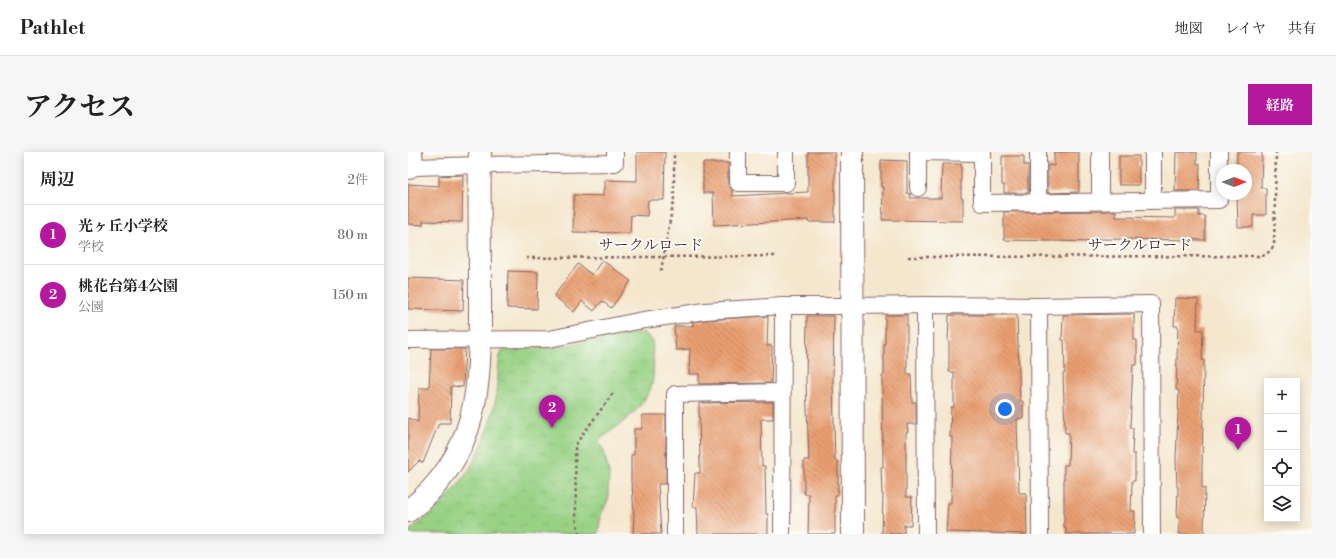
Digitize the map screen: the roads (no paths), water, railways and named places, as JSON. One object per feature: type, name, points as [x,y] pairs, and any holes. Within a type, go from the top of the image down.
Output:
[{"type":"street","points":[[412,164],[480,158],[615,163],[615,152]]},
{"type":"street","points":[[738,152],[738,183],[786,183],[786,152]]},
{"type":"street","points":[[852,152],[853,534]]},
{"type":"street","points":[[918,188],[918,152],[982,153],[982,202],[1219,200],[1219,152]]},
{"type":"street","points":[[1038,152],[1038,202]]},
{"type":"street","points":[[1100,152],[1100,201]]},
{"type":"street","points":[[1153,152],[1153,201]]},
{"type":"street","points":[[408,511],[439,481],[457,454],[471,421],[478,387],[480,339],[480,158]]},
{"type":"street","points":[[925,304],[926,534]]},
{"type":"street","points":[[408,340],[549,339],[638,321],[705,311],[783,306],[925,304],[1039,306],[1151,304],[1152,534]]},
{"type":"street","points":[[782,534],[783,306]]},
{"type":"street","points":[[1039,306],[1040,534]]},
{"type":"street","points":[[675,534],[675,394],[782,392]]},
{"type":"place","name":"桃花台第4公園","points":[[552,428]]},
{"type":"place","name":"光ヶ丘小学校","points":[[1238,450]]}]
